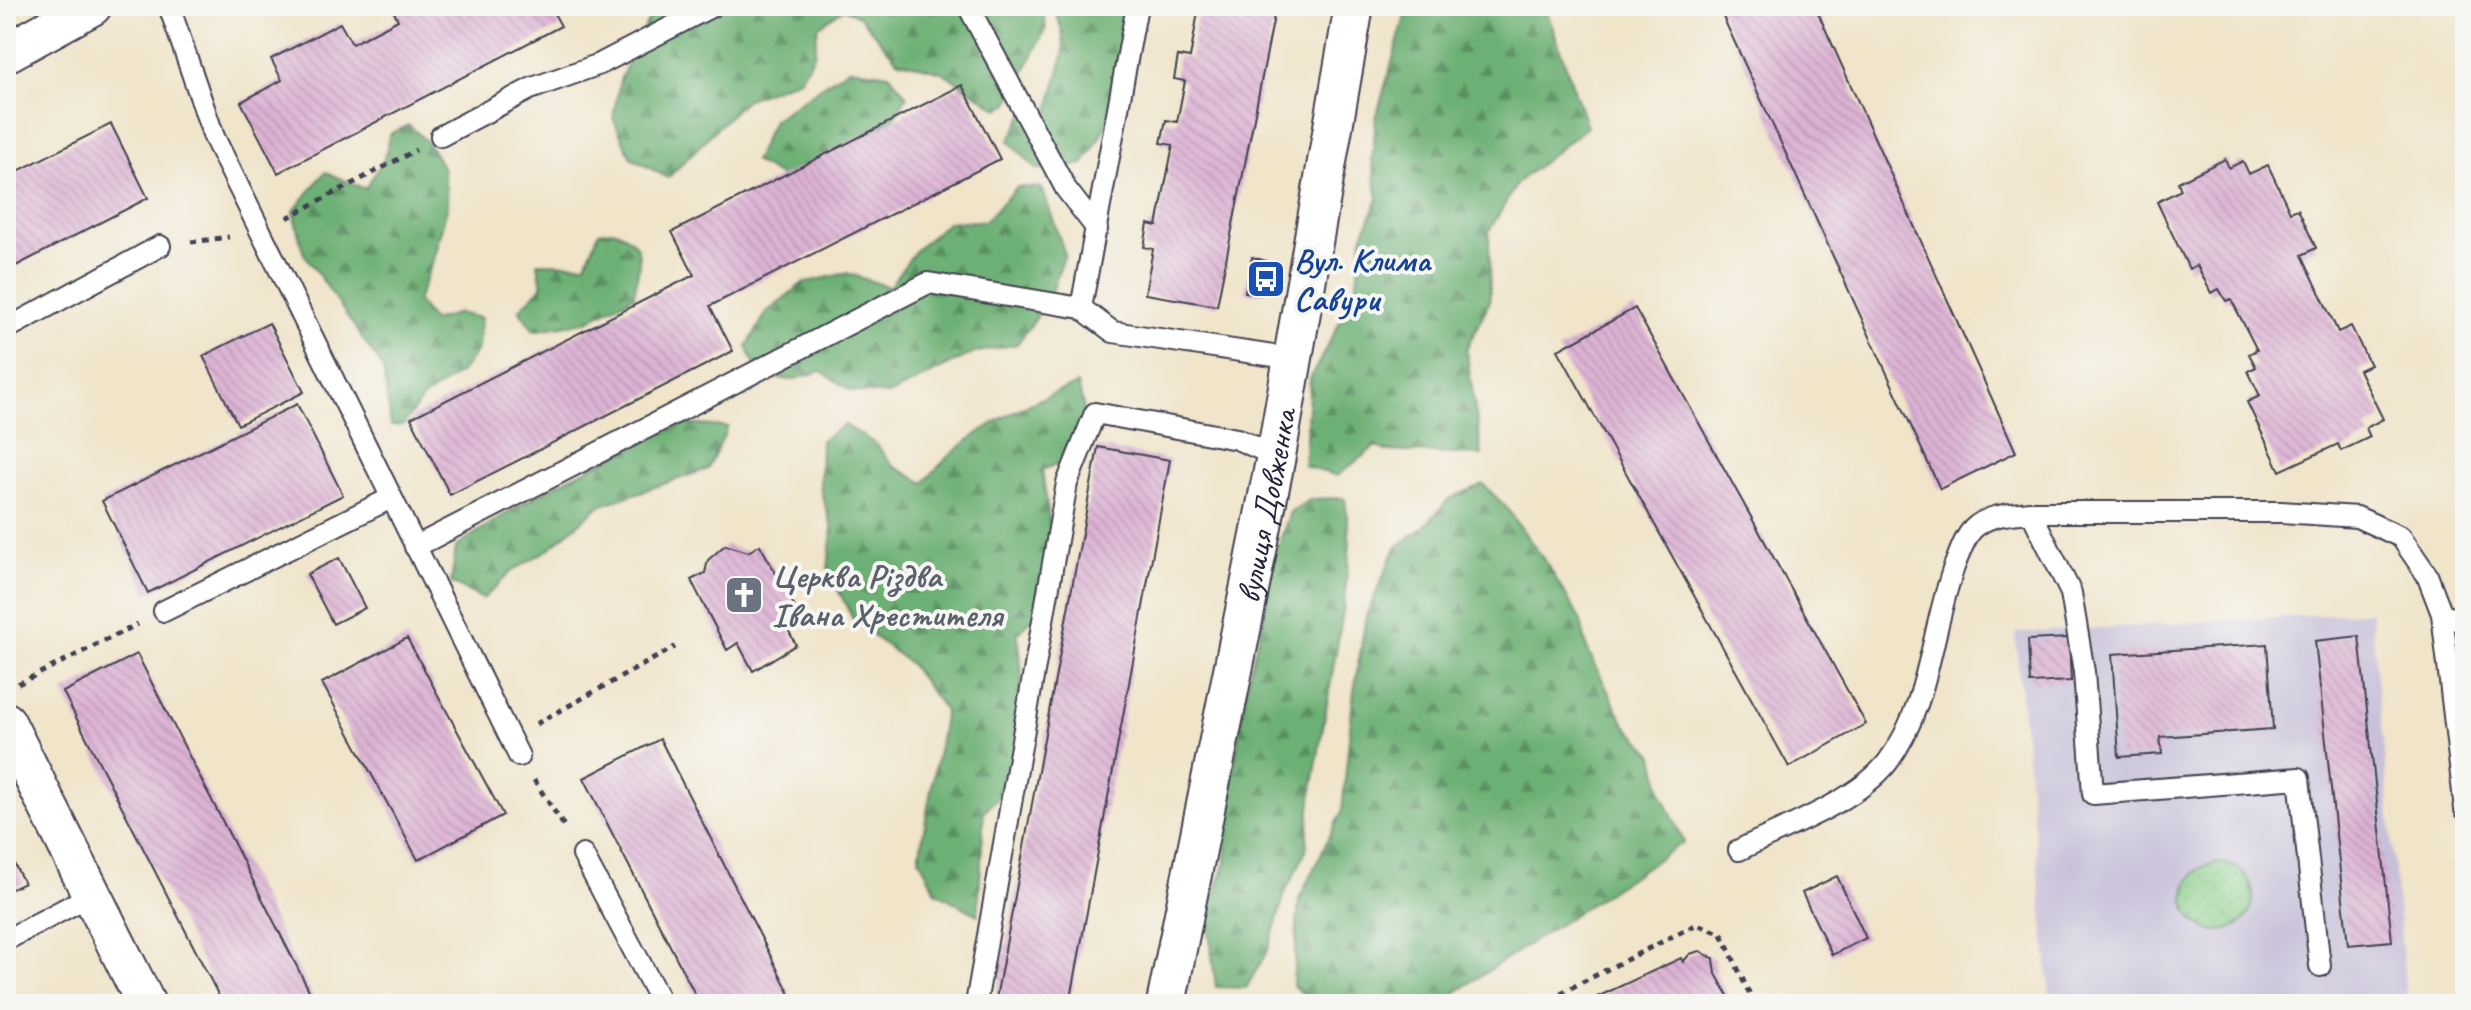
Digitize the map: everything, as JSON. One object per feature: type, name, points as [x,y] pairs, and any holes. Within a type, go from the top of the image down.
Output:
[{"type":"street","points":[[6,53],[92,6]]},
{"type":"street","name":"вулиця Довженка","points":[[1166,1004],[1276,456],[1354,6]]},
{"type":"street","points":[[6,722],[146,1004]]},
{"type":"lane","points":[[169,6],[214,137],[514,747]]},
{"type":"lane","points":[[441,136],[530,89],[600,64],[712,6]]},
{"type":"lane","points":[[968,6],[1066,189],[1097,229]]},
{"type":"lane","points":[[1081,308],[1137,6]]},
{"type":"lane","points":[[6,329],[160,246]]},
{"type":"lane","points":[[415,547],[928,283],[1081,308],[1113,332],[1293,359]]},
{"type":"lane","points":[[976,1004],[1067,483],[1095,413],[1237,439],[1276,456]]},
{"type":"lane","points":[[164,611],[391,498]]},
{"type":"lane","points":[[2031,512],[2071,593],[2084,672],[2093,794],[2299,778],[2320,966]]},
{"type":"lane","points":[[1739,850],[1859,788],[1886,765],[1912,721],[1945,592],[1972,529],[1994,517],[2031,512],[2281,512],[2357,517],[2401,537],[2427,575],[2442,614],[2465,809]]},
{"type":"lane","points":[[2442,614],[2465,623]]},
{"type":"lane","points":[[583,855],[662,1004]]},
{"type":"lane","points":[[6,940],[91,895]]},
{"type":"path","points":[[160,246],[261,232],[441,136]]},
{"type":"path","points":[[6,690],[164,611]]},
{"type":"path","points":[[583,855],[514,747],[675,647]]},
{"type":"path","points":[[1539,1004],[1697,924],[1722,934],[1754,1004]]},
{"type":"shaded area","points":[[2371,612],[2407,1004],[2051,1004],[2015,633]]},
{"type":"green space","points":[[670,6],[1042,6],[1046,28],[1009,103],[999,109],[942,72],[897,60],[859,16],[844,9],[818,27],[814,55],[800,79],[745,100],[668,178],[631,158],[613,118],[620,80],[651,14]]},
{"type":"green space","points":[[1051,6],[1140,6],[1119,88],[1095,147],[1083,164],[1061,169],[1036,169],[1009,141],[1024,113],[1048,121],[1064,51],[1059,23]]},
{"type":"green space","points":[[1408,6],[1545,6],[1587,127],[1518,182],[1489,231],[1490,301],[1466,349],[1482,455],[1385,451],[1376,446],[1337,476],[1304,466],[1310,379],[1356,291],[1362,237],[1378,199],[1372,161],[1376,118]]},
{"type":"green space","points":[[849,68],[889,74],[907,96],[893,120],[867,132],[819,170],[788,181],[754,161],[773,120]]},
{"type":"green space","points":[[409,125],[428,143],[443,168],[448,204],[432,264],[417,301],[433,321],[458,313],[481,318],[478,349],[462,371],[423,398],[403,425],[391,426],[383,368],[303,252],[293,212],[325,172],[365,189],[384,159],[390,134]]},
{"type":"green space","points":[[1017,187],[1042,188],[1065,254],[1049,300],[1017,344],[973,353],[888,395],[851,391],[821,371],[792,380],[759,376],[747,346],[767,312],[803,283],[847,273],[889,287],[916,250],[948,222],[985,221]]},
{"type":"green space","points":[[612,230],[624,235],[637,248],[639,264],[634,296],[585,322],[534,331],[519,310],[542,286],[538,263],[586,264],[599,232]]},
{"type":"green space","points":[[1078,384],[1086,419],[1067,460],[1042,470],[1054,554],[1055,599],[1017,633],[1022,684],[1017,765],[1005,792],[984,811],[978,915],[936,892],[919,858],[945,711],[910,664],[854,621],[828,570],[832,528],[820,488],[821,440],[845,425],[877,445],[893,466],[924,483],[957,450],[994,423]]},
{"type":"green space","points":[[684,424],[728,427],[708,469],[599,506],[549,549],[511,572],[483,599],[451,583],[456,547],[510,511],[567,480]]},
{"type":"green space","points":[[1483,484],[1506,507],[1549,567],[1581,621],[1587,649],[1624,723],[1654,755],[1662,794],[1684,842],[1438,1004],[1316,1004],[1293,986],[1299,899],[1342,811],[1353,698],[1366,616],[1396,547],[1425,526],[1449,499]]},
{"type":"green space","points":[[1345,498],[1350,544],[1343,612],[1312,790],[1306,851],[1286,891],[1268,950],[1246,988],[1216,987],[1207,915],[1226,862],[1230,790],[1269,572],[1290,512],[1311,499]]},
{"type":"green space","points":[[2226,863],[2247,878],[2253,897],[2251,910],[2243,921],[2226,931],[2212,931],[2195,921],[2187,910],[2185,890],[2195,873],[2206,865]]},
{"type":"building","points":[[391,6],[550,6],[561,26],[278,173],[241,102],[282,80],[271,59],[340,23],[352,44],[398,20]]},
{"type":"building","points":[[1199,6],[1276,6],[1217,306],[1145,294],[1153,249],[1144,247],[1148,224],[1157,226],[1173,145],[1161,143],[1166,120],[1177,122],[1185,81],[1174,79],[1178,56],[1190,58]]},
{"type":"building","points":[[1718,6],[1815,6],[2016,452],[1940,489]]},
{"type":"building","points":[[962,85],[1000,159],[710,306],[733,351],[450,495],[411,418],[694,275],[672,232]]},
{"type":"building","points":[[111,124],[148,198],[6,271],[6,177]]},
{"type":"building","points":[[2225,159],[2229,168],[2243,161],[2249,174],[2268,165],[2290,212],[2298,209],[2316,248],[2302,255],[2338,332],[2351,326],[2370,365],[2359,370],[2383,419],[2366,428],[2370,437],[2341,451],[2338,444],[2280,471],[2247,402],[2260,396],[2248,371],[2256,367],[2249,354],[2257,350],[2231,299],[2226,301],[2219,289],[2211,293],[2197,265],[2189,269],[2157,202],[2181,190],[2178,182]]},
{"type":"building","points":[[1252,257],[1266,261],[1260,295],[1245,292]]},
{"type":"building","points":[[1635,308],[1866,724],[1789,767],[1558,350]]},
{"type":"building","points":[[269,323],[304,392],[238,425],[203,356]]},
{"type":"building","points":[[297,404],[343,495],[148,593],[102,501]]},
{"type":"building","points":[[1098,447],[1170,460],[1070,1004],[995,1004]]},
{"type":"building","name":"Церква Різдва Івана Хрестителя","points":[[725,545],[748,552],[760,545],[797,611],[782,618],[796,645],[753,671],[738,643],[727,650],[691,580],[705,573],[708,560]]},
{"type":"building","points":[[339,558],[365,608],[333,624],[307,574]]},
{"type":"building","points":[[2359,636],[2392,941],[2348,945],[2315,641]]},
{"type":"building","points":[[407,638],[503,815],[418,860],[322,683]]},
{"type":"building","points":[[2069,638],[2071,681],[2030,683],[2028,640]]},
{"type":"building","points":[[2267,644],[2273,729],[2160,737],[2162,754],[2119,757],[2112,654]]},
{"type":"building","points":[[137,654],[316,1004],[223,1004],[63,692]]},
{"type":"building","points":[[660,739],[795,1004],[700,1004],[584,778]]},
{"type":"building","points":[[6,848],[24,883],[6,892]]},
{"type":"building","points":[[1837,876],[1866,938],[1832,955],[1802,893]]},
{"type":"building","points":[[1700,951],[1714,959],[1716,974],[1729,997],[1720,1001],[1722,1004],[1582,1004],[1681,958],[1683,962],[1690,954]]},
{"type":"place","name":"Вул. Клима Савури","points":[[1266,279]]},
{"type":"place","name":"Церква Різдва Івана Хрестителя","points":[[744,595]]}]
